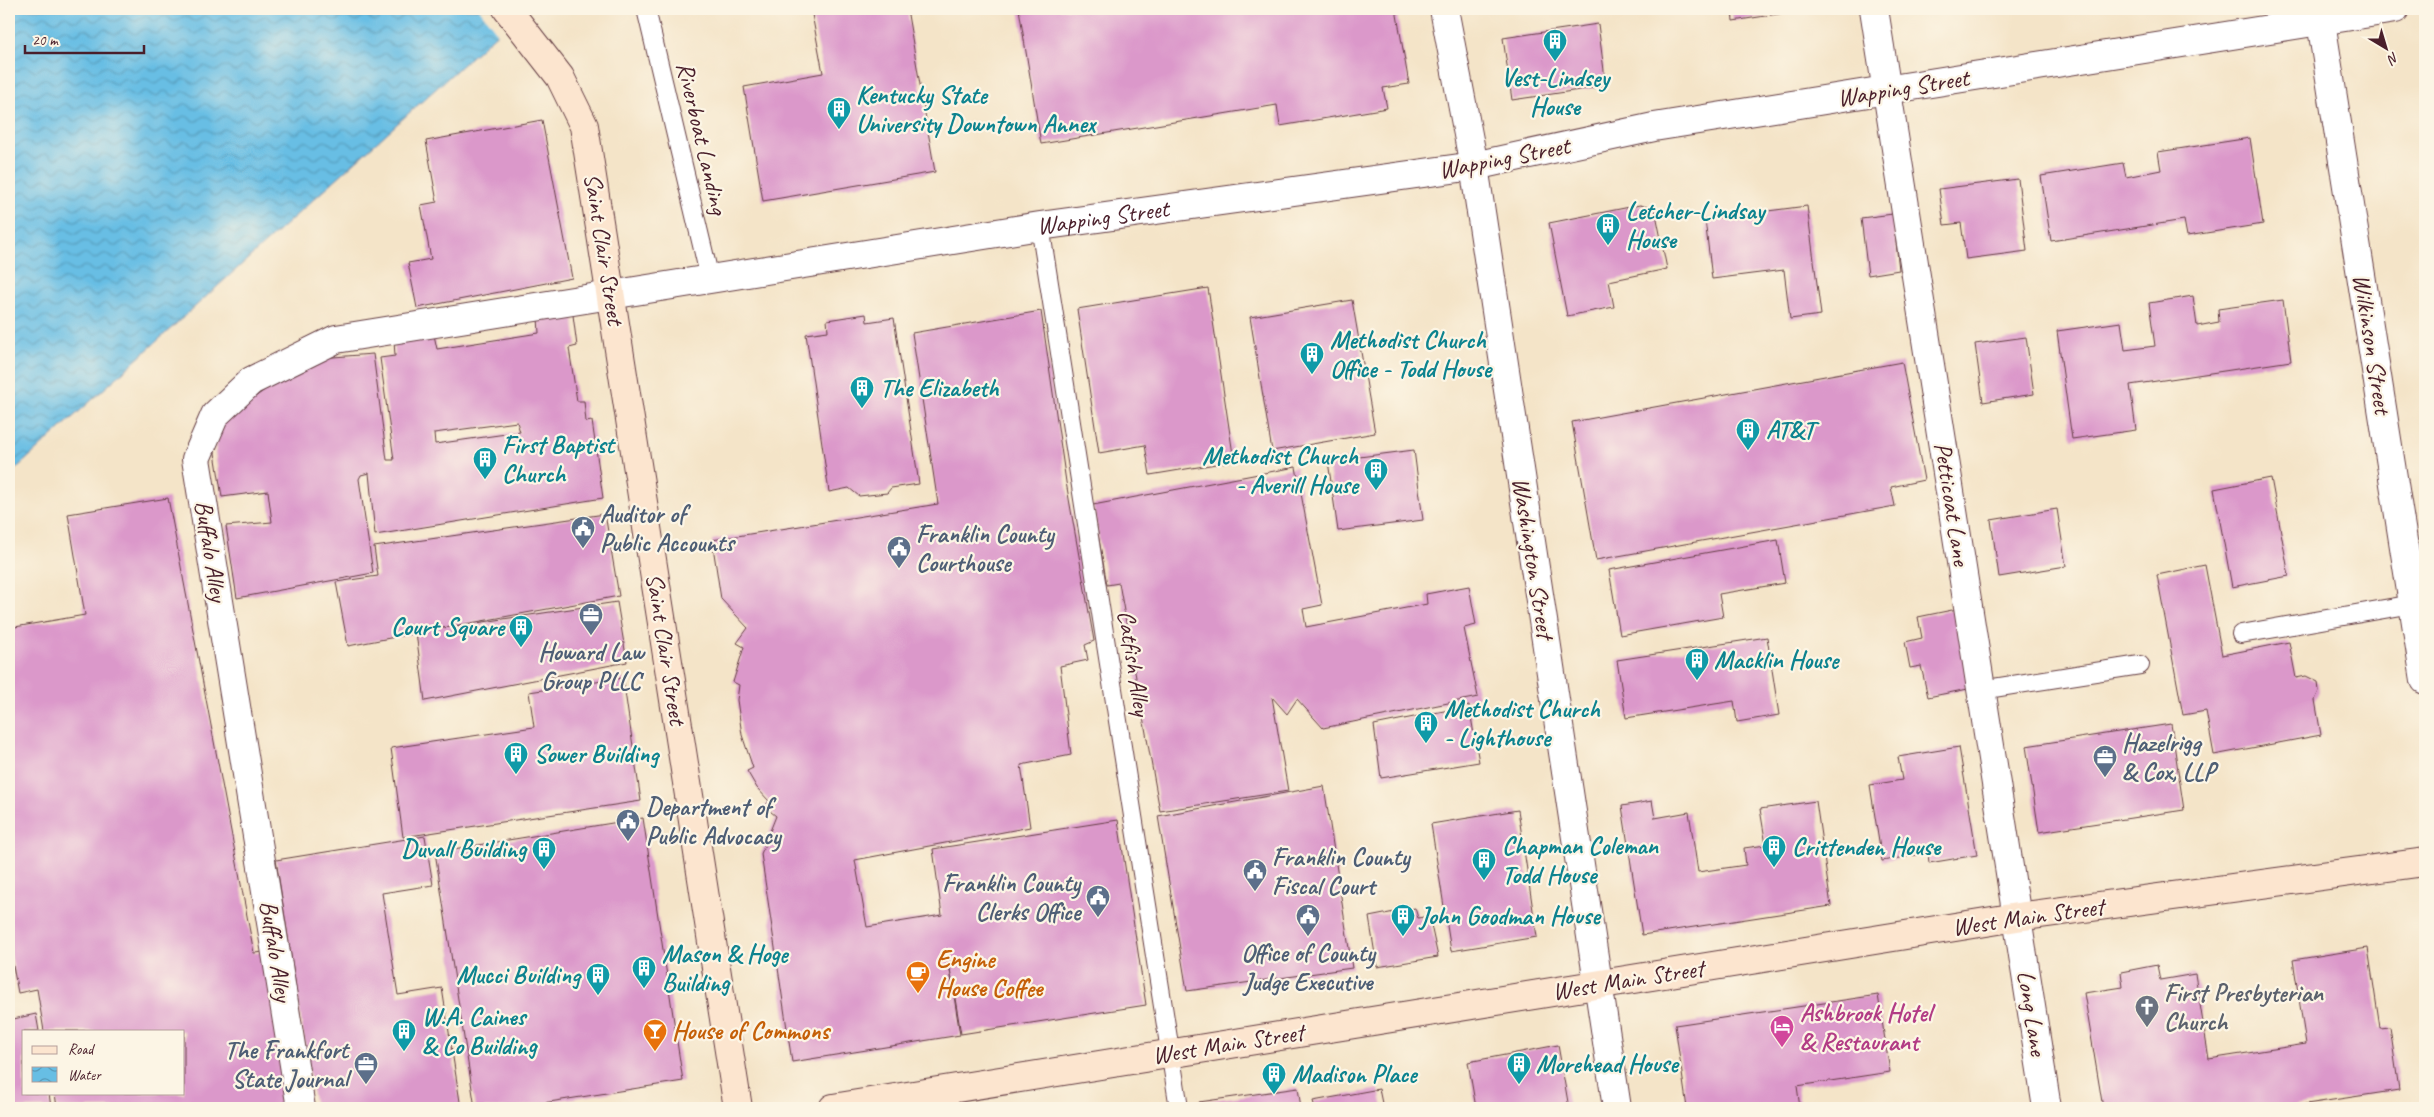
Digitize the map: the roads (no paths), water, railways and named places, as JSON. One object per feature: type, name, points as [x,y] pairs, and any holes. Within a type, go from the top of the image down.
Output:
[{"type":"main road","name":"Saint Clair Street","points":[[507,9],[560,77],[584,126],[738,1108]]},
{"type":"main road","name":"West Main Street","points":[[833,1108],[2017,917],[2425,862]]},
{"type":"street","name":"Washington Street","points":[[1444,9],[1474,166],[1617,1108]]},
{"type":"street","name":"Petticoat Lane","points":[[1874,9],[2017,917]]},
{"type":"street","name":"Wapping Street","points":[[611,295],[1040,226],[1474,166],[1654,128],[1887,90],[2320,15],[2395,9]]},
{"type":"street","name":"Wilkinson Street","points":[[2320,15],[2425,680]]},
{"type":"street","name":"Buffalo Alley","points":[[301,1108],[196,459],[215,415],[251,381],[336,339],[611,295]]},
{"type":"street","name":"Long Lane","points":[[2017,917],[2047,1108]]},
{"type":"lane","name":"Riverboat Landing","points":[[646,9],[710,279]]},
{"type":"lane","name":"Catfish Alley","points":[[1040,226],[1178,1108]]},
{"type":"lane","points":[[2241,634],[2413,604]]},
{"type":"lane","points":[[1981,690],[2140,665]]},
{"type":"water","points":[[9,9],[524,9],[9,475]]},
{"type":"place","name":"Vest-Lindsey House","points":[[1555,62]]},
{"type":"place","name":"Kentucky State University Downtown Annex","points":[[839,130]]},
{"type":"place","name":"Letcher-Lindsay House","points":[[1608,246]]},
{"type":"place","name":"Methodist Church Office - Todd House","points":[[1312,375]]},
{"type":"place","name":"The Elizabeth","points":[[862,409]]},
{"type":"place","name":"AT&T","points":[[1748,451]]},
{"type":"place","name":"First Baptist Church","points":[[485,480]]},
{"type":"place","name":"Methodist Church - Averill House","points":[[1376,491]]},
{"type":"place","name":"Auditor of Public Accounts","points":[[583,549]]},
{"type":"place","name":"Franklin County Courthouse","points":[[899,569]]},
{"type":"place","name":"Howard Law Group PLLC","points":[[591,636]]},
{"type":"place","name":"Court Square","points":[[521,648]]},
{"type":"place","name":"Macklin House","points":[[1697,681]]},
{"type":"place","name":"Methodist Church - Lighthouse","points":[[1426,744]]},
{"type":"place","name":"Sower Building","points":[[516,775]]},
{"type":"place","name":"Hazelrigg & Cox, LLP","points":[[2105,778]]},
{"type":"place","name":"Department of Public Advocacy","points":[[628,842]]},
{"type":"place","name":"Crittenden House","points":[[1774,868]]},
{"type":"place","name":"Duvall Building","points":[[544,870]]},
{"type":"place","name":"Chapman Coleman Todd House","points":[[1484,881]]},
{"type":"place","name":"Franklin County Fiscal Court","points":[[1255,892]]},
{"type":"place","name":"Franklin County Clerks Office","points":[[1098,918]]},
{"type":"place","name":"Office of County Judge Executive","points":[[1308,937]]},
{"type":"place","name":"John Goodman House","points":[[1403,937]]},
{"type":"place","name":"Mason & Hoge Building","points":[[644,989]]},
{"type":"place","name":"Engine House Coffee","points":[[918,994]]},
{"type":"place","name":"Mucci Building","points":[[598,996]]},
{"type":"place","name":"First Presbyterian Church","points":[[2147,1028]]},
{"type":"place","name":"Ashbrook Hotel & Restaurant","points":[[1782,1048]]},
{"type":"place","name":"W.A. Caines & Co Building","points":[[404,1052]]},
{"type":"place","name":"House of Commons","points":[[655,1052]]},
{"type":"place","name":"The Frankfort State Journal","points":[[366,1085]]},
{"type":"place","name":"Morehead House","points":[[1519,1085]]},
{"type":"place","name":"Madison Place","points":[[1274,1095]]}]
